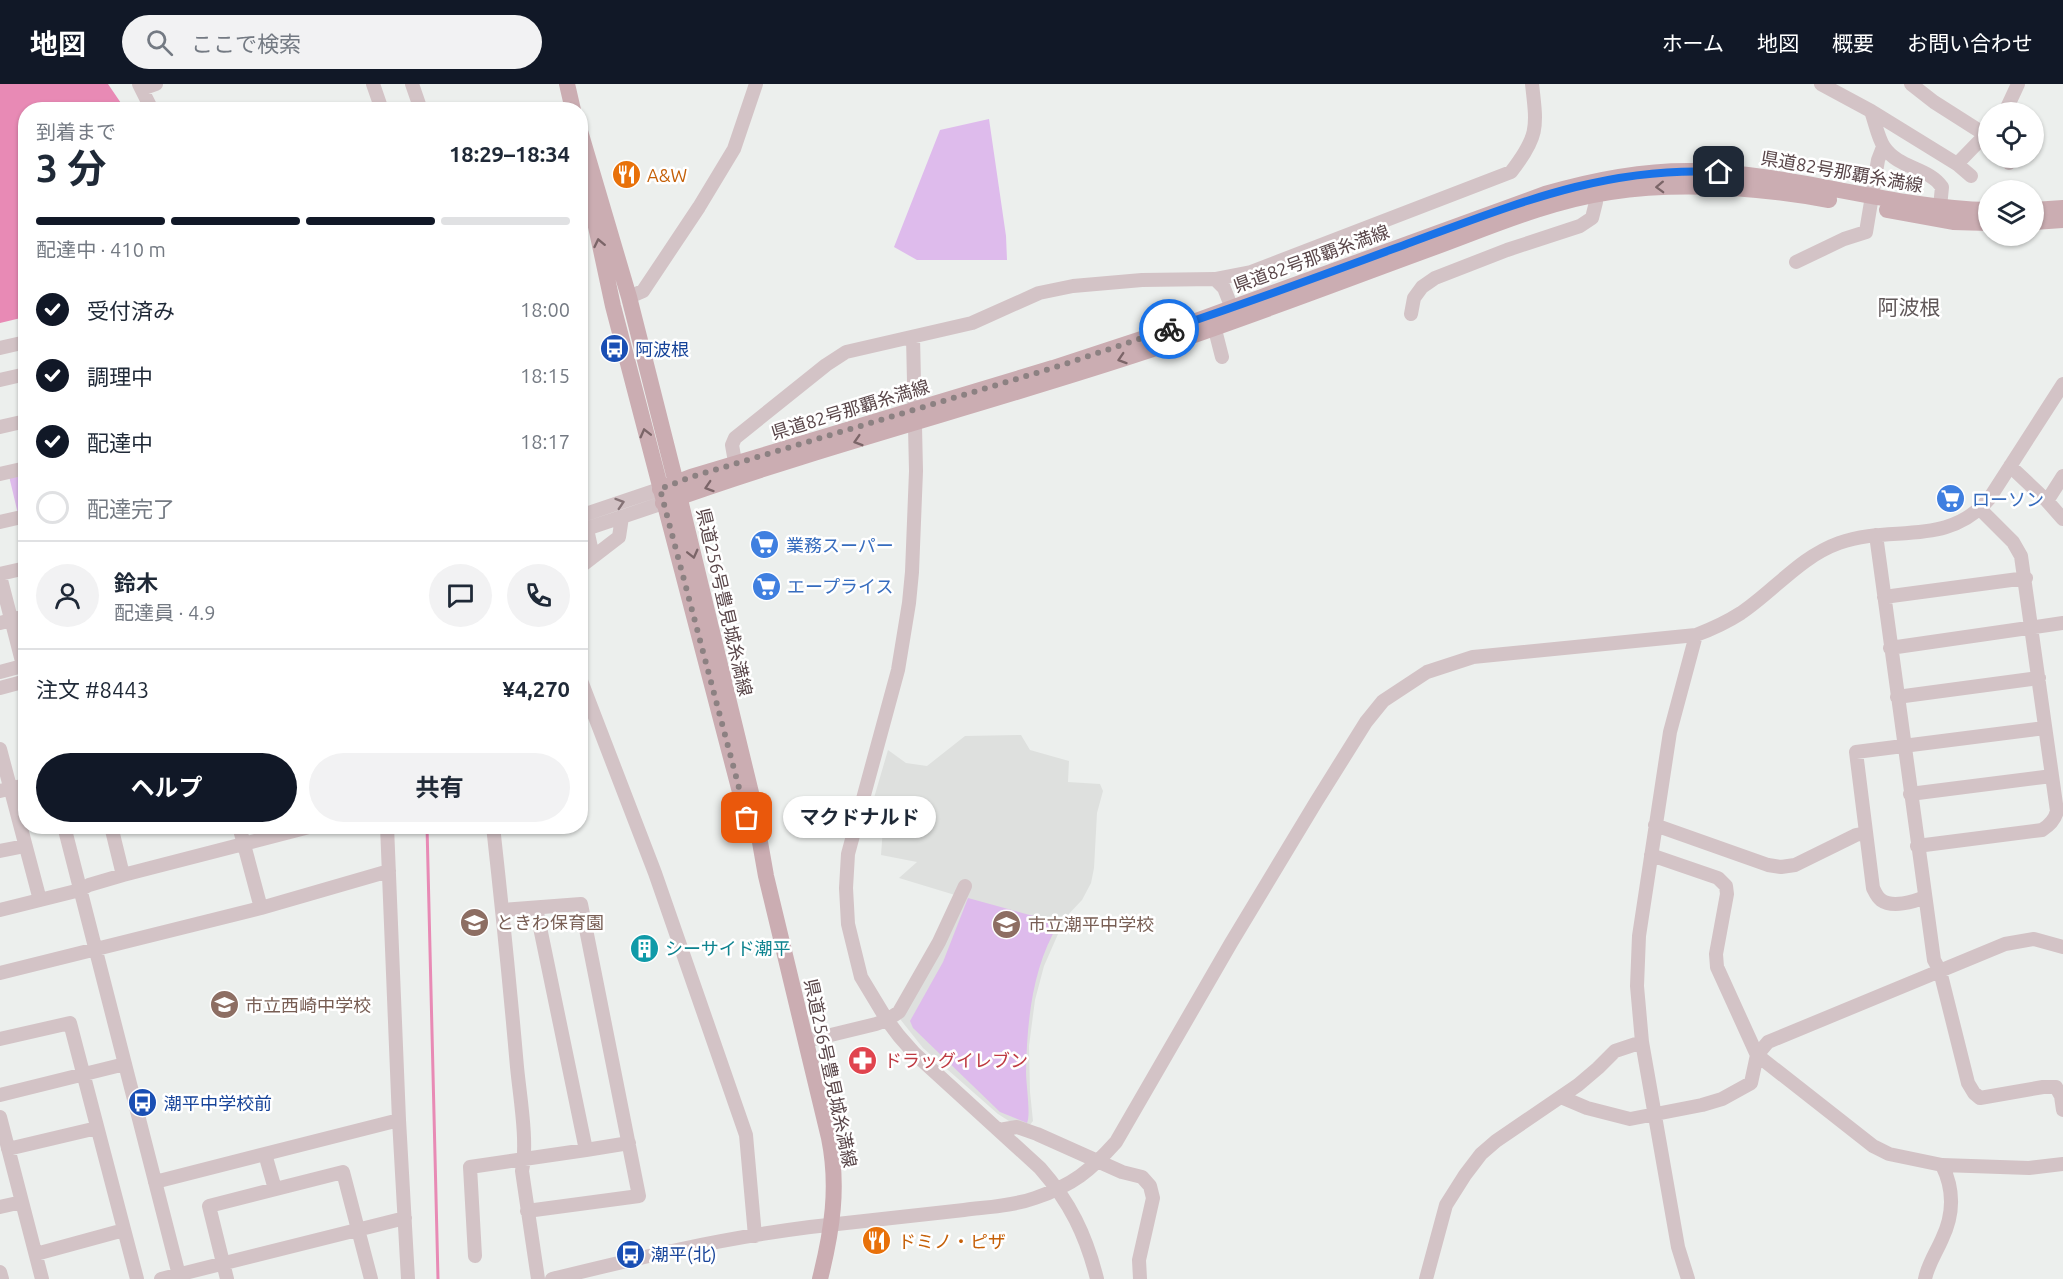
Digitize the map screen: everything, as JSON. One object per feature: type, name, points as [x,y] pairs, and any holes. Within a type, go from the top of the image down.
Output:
[{"type":"main road","points":[[567,84],[572,102]]},
{"type":"main road","name":"県道256号豊見城糸満線","points":[[588,157],[629,297],[678,490],[752,797],[766,876],[832,1153],[834,1200],[832,1225],[820,1279]]},
{"type":"main road","name":"県道82号那覇糸満線","points":[[661,496],[914,417],[1056,381],[1234,314],[1548,207],[1593,189],[1661,172],[1719,172],[1940,207],[1978,209]]},
{"type":"main road","name":"県道82号那覇糸満線","points":[[1593,189],[1724,187],[1808,196],[1953,222],[1978,223]]},
{"type":"main road","name":"県道256号豊見城糸満線","points":[[588,190],[613,306],[661,496],[740,798],[766,876]]},
{"type":"main road","points":[[2044,209],[2063,208]]},
{"type":"main road","points":[[2044,221],[2063,220]]},
{"type":"street","points":[[148,102],[140,86],[156,84]]},
{"type":"street","points":[[373,84],[379,102]]},
{"type":"street","points":[[412,84],[418,102]]},
{"type":"street","points":[[629,297],[643,291],[699,207],[734,149],[756,84]]},
{"type":"street","points":[[737,471],[732,445],[735,438],[826,365],[846,352],[972,323],[1039,293],[1073,286],[1142,280],[1215,279],[1251,272],[1511,171],[1527,151],[1533,137],[1536,121],[1532,84]]},
{"type":"street","points":[[1821,84],[1871,111],[1957,164],[1971,176]]},
{"type":"street","points":[[1911,84],[1934,102],[1978,128]]},
{"type":"street","points":[[2010,102],[2018,84]]},
{"type":"street","points":[[1871,111],[1883,147],[1893,157],[1908,166],[1935,178],[1942,187],[1940,207]]},
{"type":"street","points":[[1957,164],[1978,144]]},
{"type":"street","points":[[1796,262],[1844,239],[1866,232],[1878,160],[1883,147]]},
{"type":"street","points":[[1411,314],[1414,298],[1422,287],[1435,278],[1507,249],[1580,226],[1592,218],[1596,202],[1593,189]]},
{"type":"street","points":[[1215,279],[1224,288],[1234,314]]},
{"type":"street","points":[[1213,322],[1222,357]]},
{"type":"street","points":[[913,337],[916,471],[912,572],[898,670],[854,831],[846,871],[848,924],[861,977],[886,1020],[914,1053],[1059,1188],[1076,1217],[1090,1251],[1097,1279]]},
{"type":"street","points":[[0,348],[18,344]]},
{"type":"street","points":[[0,380],[18,376]]},
{"type":"street","points":[[552,1279],[656,1253],[755,1236],[1012,1203],[1032,1199],[1076,1180],[1099,1161],[1116,1142],[1310,812],[1366,722],[1383,701],[1427,672],[1473,657],[1696,635],[1718,627],[1743,612],[1801,563],[1839,543],[1876,536],[1944,529],[1980,509],[1989,499],[2063,384]]},
{"type":"street","points":[[0,427],[18,423]]},
{"type":"street","points":[[2010,466],[2048,501],[2063,519]]},
{"type":"street","points":[[0,474],[18,470]]},
{"type":"street","points":[[2048,501],[2063,476]]},
{"type":"street","points":[[588,524],[622,517],[661,496]]},
{"type":"street","points":[[588,523],[661,496]]},
{"type":"street","points":[[1917,846],[2042,830],[2053,822],[2056,816],[2052,776],[2056,757],[2046,728],[2021,555],[2013,542],[1980,509]]},
{"type":"street","points":[[588,561],[619,537],[622,517]]},
{"type":"street","points":[[0,522],[18,518]]},
{"type":"street","points":[[1876,536],[1934,960],[1940,971],[1968,1083],[1980,1098],[2043,1087],[2056,1087],[2061,1096],[2063,1110]]},
{"type":"street","points":[[588,542],[593,557]]},
{"type":"street","points":[[18,570],[0,575],[5,622],[18,654]]},
{"type":"street","points":[[1884,597],[2026,578]]},
{"type":"street","points":[[1890,648],[2063,623]]},
{"type":"street","points":[[1688,1279],[1678,1247],[1642,1042],[1637,986],[1639,936],[1670,732],[1696,635]]},
{"type":"street","points":[[0,672],[18,672]]},
{"type":"street","points":[[0,688],[18,676]]},
{"type":"street","points":[[1897,697],[2039,678]]},
{"type":"street","points":[[588,699],[655,873],[746,1135],[755,1236]]},
{"type":"street","points":[[1924,897],[1914,902],[1888,903],[1879,899],[1873,888],[1856,752],[2046,728]]},
{"type":"street","points":[[0,749],[6,790],[18,827]]},
{"type":"street","points":[[1910,794],[2052,776]]},
{"type":"street","points":[[1655,825],[1768,865],[1782,867],[1866,833]]},
{"type":"street","points":[[20,834],[40,900]]},
{"type":"street","points":[[66,834],[179,1277]]},
{"type":"street","points":[[113,834],[123,875]]},
{"type":"street","points":[[241,834],[261,908]]},
{"type":"street","points":[[0,910],[80,890],[123,875],[244,844],[272,834]]},
{"type":"street","points":[[387,834],[408,1279]]},
{"type":"street","points":[[494,834],[503,910],[524,1160],[522,1172],[538,1279]]},
{"type":"street","points":[[0,851],[24,846]]},
{"type":"street","points":[[1651,855],[1718,878],[1726,886],[1727,894],[1716,954],[1717,967],[1757,1054],[1873,1146],[1889,1154],[1942,1165],[2029,1168],[2063,1164]]},
{"type":"street","points":[[0,973],[261,908],[389,871]]},
{"type":"street","points":[[806,1041],[886,1020],[899,1012],[939,942],[965,886]]},
{"type":"street","points":[[503,910],[581,904],[639,1196],[527,1211]]},
{"type":"street","points":[[536,908],[586,1150]]},
{"type":"street","points":[[1561,1097],[1587,1108],[1629,1119],[1702,1105],[1722,1099],[1751,1083],[1757,1054],[1768,1042],[2005,944],[2034,939],[2063,947]]},
{"type":"street","points":[[0,1040],[70,1023],[137,1279]]},
{"type":"street","points":[[1426,1279],[1446,1205],[1481,1154],[1496,1141],[1561,1097],[1598,1068],[1614,1051],[1642,1042]]},
{"type":"street","points":[[0,1095],[125,1064]]},
{"type":"street","points":[[0,1117],[42,1279]]},
{"type":"street","points":[[155,1182],[399,1120]]},
{"type":"street","points":[[999,1130],[1017,1127],[1122,1172],[1142,1178],[1149,1186],[1153,1198],[1139,1260],[1140,1279]]},
{"type":"street","points":[[8,1149],[97,1128]]},
{"type":"street","points":[[475,1256],[470,1167],[629,1143]]},
{"type":"street","points":[[266,1154],[274,1189]]},
{"type":"street","points":[[1925,1279],[1952,1213],[1950,1181],[1942,1165]]},
{"type":"street","points":[[227,1279],[209,1206],[343,1172],[371,1279]]},
{"type":"street","points":[[0,1207],[22,1202]]},
{"type":"street","points":[[161,1279],[179,1277],[223,1263],[405,1218]]},
{"type":"street","points":[[36,1254],[124,1230]]},
{"type":"street","points":[[0,1272],[2,1279]]},
{"type":"shaded area","points":[[0,84],[108,84],[120,102],[18,102],[18,319],[0,323]]},
{"type":"shaded area","points":[[989,119],[1006,236],[1007,260],[917,260],[894,247],[940,130]]},
{"type":"shaded area","points":[[18,474],[18,514],[9,476]]},
{"type":"shaded area","name":"市立潮平中学校","points":[[1021,735],[1030,750],[1069,761],[1068,782],[1100,784],[1103,791],[1097,813],[1091,883],[1082,900],[1065,918],[1044,966],[1035,1000],[1029,1046],[1033,1121],[1029,1126],[1009,1121],[998,1114],[923,1048],[900,1019],[955,895],[899,878],[917,862],[881,855],[884,815],[869,815],[888,750],[906,763],[927,766],[965,736]]},
{"type":"shaded area","points":[[968,898],[1059,923],[1043,958],[1033,995],[1026,1072],[1029,1113],[1027,1123],[1000,1112],[913,1028],[910,1021],[943,962]]},
{"type":"waterway","points":[[427,834],[438,1279]]},
{"type":"way so far","points":[[747,818],[660,489],[691,477],[1053,368],[1169,329]]},
{"type":"place","name":"A&W","points":[[626,175]]},
{"type":"place","name":"阿波根","points":[[614,349]]},
{"type":"place","name":"ローソン","points":[[1951,499]]},
{"type":"place","name":"業務スーパー","points":[[765,545]]},
{"type":"place","name":"エープライス","points":[[766,586]]},
{"type":"place","name":"マクドナルド","points":[[747,818]]},
{"type":"place","name":"ときわ保育園","points":[[475,922]]},
{"type":"place","name":"市立潮平中学校","points":[[1007,924]]},
{"type":"place","name":"シーサイド潮平","points":[[644,948]]},
{"type":"place","name":"市立西崎中学校","points":[[224,1005]]},
{"type":"place","name":"ドラッグイレブン","points":[[863,1060]]},
{"type":"place","name":"潮平中学校前","points":[[143,1103]]},
{"type":"place","name":"ドミノ・ピザ","points":[[877,1241]]},
{"type":"place","name":"潮平(北)","points":[[630,1254]]},
{"type":"district","name":"阿波根","points":[[1909,307]]},
{"type":"route","points":[[1169,329],[1566,188],[1612,178],[1661,172],[1719,172]]}]
